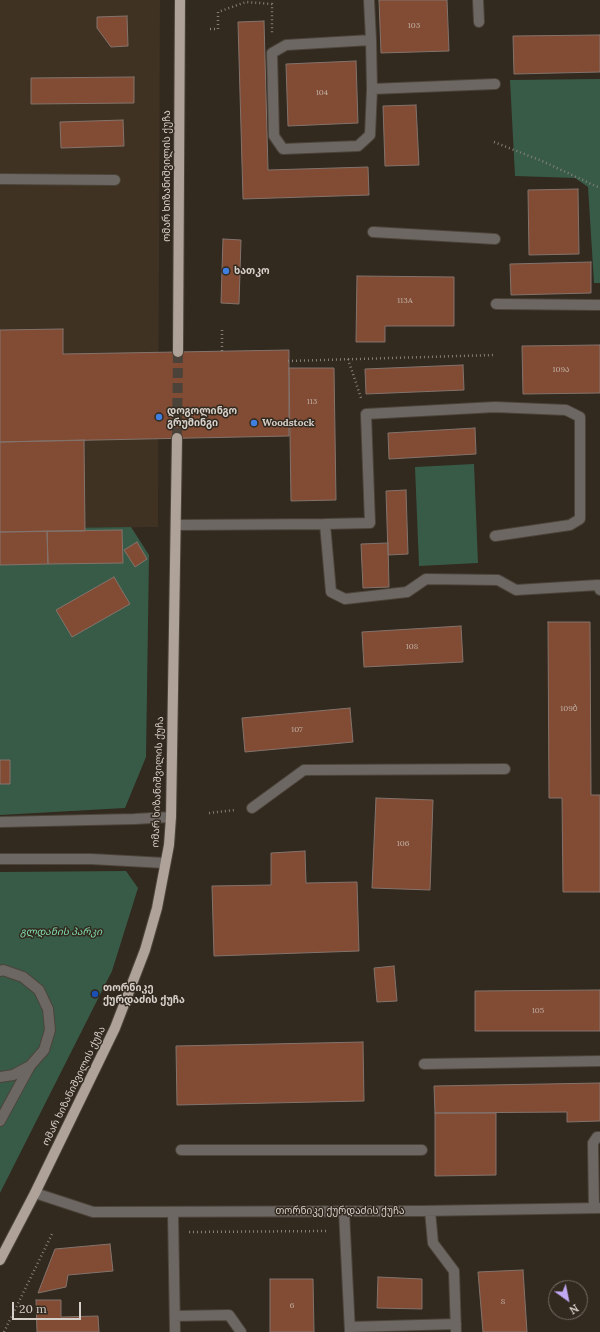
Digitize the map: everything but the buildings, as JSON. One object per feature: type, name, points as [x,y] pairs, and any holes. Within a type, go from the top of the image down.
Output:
[{"type":"main road","name":"ომარ ხიზანიშვილის ქუჩა","points":[[178,352],[180,0]]},
{"type":"main road","name":"ომარ ხიზანიშვილის ქუჩა","points":[[0,1260],[35,1193],[115,1028],[145,950],[157,908],[168,845],[171,817],[177,525],[177,438]]},
{"type":"street","points":[[369,0],[371,40],[372,89],[370,136],[358,146],[283,149],[274,136],[272,53],[286,45],[371,40]]},
{"type":"street","points":[[478,0],[479,22]]},
{"type":"street","points":[[372,89],[495,84]]},
{"type":"street","points":[[0,179],[115,180]]},
{"type":"street","points":[[373,232],[495,239]]},
{"type":"street","points":[[496,304],[600,305]]},
{"type":"street","points":[[177,525],[325,524],[370,522],[366,414],[495,407],[566,410],[580,418],[580,519],[570,525],[495,536]]},
{"type":"street","points":[[325,524],[331,592],[346,600],[407,592],[426,579],[498,580],[516,590],[598,586],[600,590]]},
{"type":"street","points":[[252,808],[304,770],[505,769]]},
{"type":"street","points":[[0,822],[171,817]]},
{"type":"street","points":[[0,859],[91,859],[165,863]]},
{"type":"street","points":[[0,971],[3,970],[23,977],[39,990],[48,1009],[50,1030],[44,1050],[30,1066],[0,1121]]},
{"type":"street","points":[[424,1064],[600,1061]]},
{"type":"street","points":[[0,1076],[13,1075],[30,1066]]},
{"type":"street","points":[[597,1208],[593,1143],[597,1137],[600,1137]]},
{"type":"street","points":[[181,1150],[422,1150]]},
{"type":"street","name":"თორნიკე ქურდაძის ქუჩა","points":[[35,1193],[93,1212],[430,1211],[597,1208]]},
{"type":"street","points":[[344,1211],[350,1329],[456,1328],[454,1271],[433,1243],[430,1211]]},
{"type":"street","points":[[173,1212],[175,1332]]},
{"type":"street","points":[[175,1316],[229,1315],[241,1332]]},
{"type":"path","points":[[210,29],[218,30],[218,12],[246,2],[272,4],[272,53]]},
{"type":"path","points":[[494,142],[542,161],[600,188]]},
{"type":"path","points":[[222,328],[222,351]]},
{"type":"path","points":[[288,361],[494,355]]},
{"type":"path","points":[[348,360],[366,414]]},
{"type":"path","points":[[209,813],[252,808]]},
{"type":"path","points":[[173,1232],[345,1230]]},
{"type":"path","points":[[4,1332],[53,1232]]},
{"type":"shaded area","points":[[0,0],[160,0],[158,527],[0,529]]},
{"type":"green space","points":[[600,79],[600,283],[594,283],[588,187],[575,178],[515,176],[510,80]]},
{"type":"green space","points":[[474,464],[478,563],[419,566],[415,467]]},
{"type":"green space","points":[[131,527],[149,555],[146,757],[125,808],[0,815],[0,529]]},
{"type":"green space","name":"გლდანის პარკი","points":[[126,871],[138,888],[112,971],[0,1193],[0,872]]},
{"type":"tunnel","points":[[177,438],[178,352]]},
{"type":"place","name":"ხათკო","points":[[226,271]]},
{"type":"place","name":"დოგოლინგო გრუმინგი","points":[[159,417]]},
{"type":"place","name":"Woodstock","points":[[254,423]]},
{"type":"place","name":"თორნიკე ქურდაძის ქუჩა","points":[[95,994]]}]
